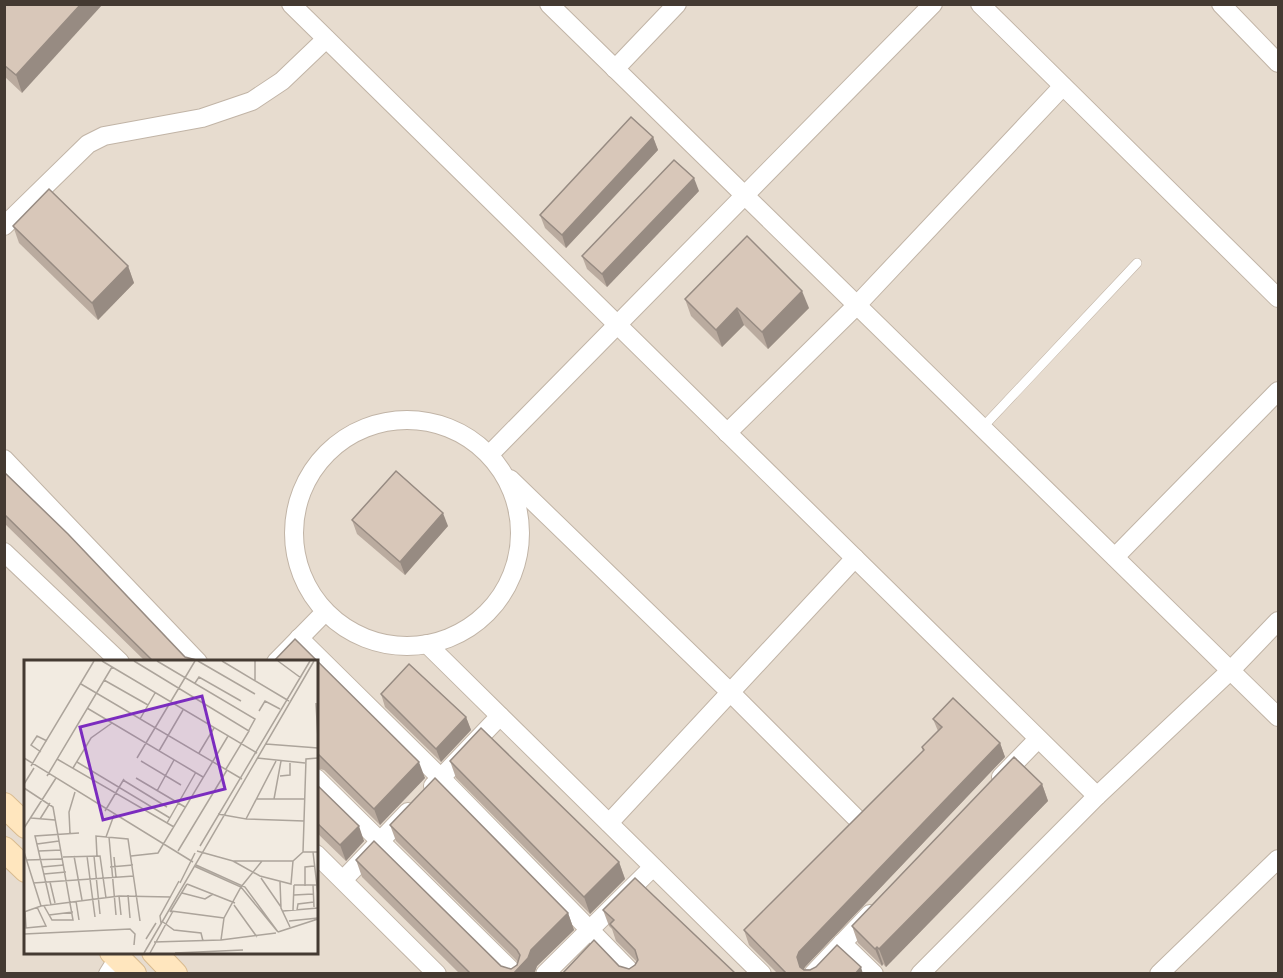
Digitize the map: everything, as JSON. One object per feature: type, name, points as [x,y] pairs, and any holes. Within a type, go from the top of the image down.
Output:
[{"type":"main road","points":[[4,805],[24,824]]},
{"type":"main road","points":[[4,849],[24,868]]},
{"type":"main road","points":[[156,954],[176,974]]},
{"type":"street","points":[[291,4],[1097,796]]},
{"type":"street","points":[[549,4],[1278,717]]},
{"type":"street","points":[[615,69],[677,4]]},
{"type":"street","points":[[490,454],[933,4]]},
{"type":"street","points":[[980,4],[1278,297]]},
{"type":"street","points":[[1221,4],[1278,63]]},
{"type":"street","points":[[4,226],[88,144],[104,136],[202,118],[252,101],[282,81],[326,39]]},
{"type":"street","points":[[727,433],[856,306],[1062,86]]},
{"type":"street","points":[[1115,557],[1278,391]]},
{"type":"street","points":[[505,475],[520,515],[521,545],[515,571],[499,601],[466,631],[443,641],[414,646],[394,645],[363,637],[325,612],[308,588],[295,550],[294,518],[301,491],[317,463],[342,440],[391,420],[429,422],[459,432],[490,454],[505,475],[730,692],[858,820]]},
{"type":"street","points":[[4,459],[196,660]]},
{"type":"street","points":[[4,552],[118,660]]},
{"type":"street","points":[[609,822],[855,558]]},
{"type":"street","points":[[278,660],[325,612]]},
{"type":"street","points":[[920,974],[1097,796],[1231,670],[1278,621]]},
{"type":"street","points":[[299,638],[441,778],[633,974]]},
{"type":"street","points":[[427,644],[762,974]]},
{"type":"street","points":[[343,880],[500,716]]},
{"type":"street","points":[[989,790],[1038,739]]},
{"type":"street","points":[[318,780],[515,974]]},
{"type":"street","points":[[318,856],[437,974]]},
{"type":"street","points":[[1159,974],[1278,859]]},
{"type":"street","points":[[545,974],[653,867]]},
{"type":"street","points":[[813,974],[883,901]]},
{"type":"street","points":[[842,944],[874,974]]},
{"type":"lane","points":[[982,428],[1137,263]]},
{"type":"shaded area","points":[[5,5],[1278,5],[1278,973],[5,974]]},
{"type":"building","points":[[4,4],[81,4],[16,75],[4,65]]},
{"type":"building","points":[[631,117],[653,137],[562,235],[540,215]]},
{"type":"building","points":[[674,160],[694,178],[602,274],[582,256]]},
{"type":"building","points":[[49,189],[128,266],[92,303],[13,226]]},
{"type":"building","points":[[747,236],[802,291],[762,332],[737,308],[716,330],[685,299]]},
{"type":"building","points":[[396,471],[443,513],[400,562],[352,520]]},
{"type":"building","points":[[4,472],[68,534],[185,657],[196,660],[152,660],[4,514]]},
{"type":"building","points":[[295,639],[316,660],[275,660]]},
{"type":"building","points":[[318,662],[419,762],[374,809],[318,754]]},
{"type":"building","points":[[409,664],[466,717],[436,749],[381,694]]},
{"type":"building","points":[[953,698],[1000,743],[799,952],[797,957],[800,967],[810,970],[816,967],[837,945],[861,967],[855,974],[787,974],[744,930],[924,750],[922,747],[942,727],[933,719]]},
{"type":"building","points":[[481,728],[619,862],[584,897],[450,761]]},
{"type":"building","points":[[1014,757],[1042,784],[879,949],[877,947],[875,949],[852,926]]},
{"type":"building","points":[[435,778],[568,913],[531,950],[528,958],[513,974],[471,974],[356,860],[374,841],[501,966],[511,969],[517,965],[520,955],[517,950],[390,825]]},
{"type":"building","points":[[318,786],[359,826],[340,845],[318,824]]},
{"type":"building","points":[[635,878],[736,974],[562,974],[594,940],[619,966],[629,969],[635,965],[638,960],[635,950],[610,924],[614,920],[603,910]]}]
